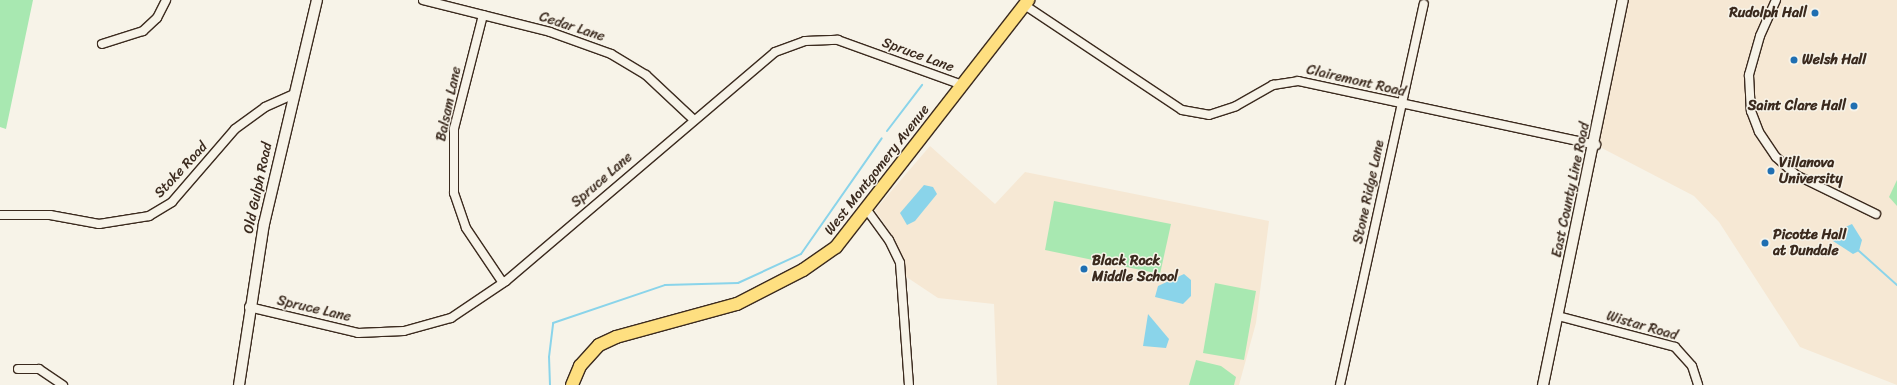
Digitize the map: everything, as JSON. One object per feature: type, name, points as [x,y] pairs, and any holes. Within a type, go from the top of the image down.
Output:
[{"type":"main road","name":"West Montgomery Avenue","points":[[572,385],[580,366],[600,345],[616,337],[737,304],[773,288],[819,261],[868,210],[962,85],[1027,3]]},
{"type":"street","points":[[102,44],[143,30],[157,18],[166,0]]},
{"type":"street","name":"Old Gulph Road","points":[[239,385],[249,307],[264,224],[317,0]]},
{"type":"street","name":"Cedar Lane","points":[[423,0],[550,32],[611,54],[646,75],[693,119]]},
{"type":"street","name":"East County Line Road","points":[[1543,385],[1596,145],[1623,0]]},
{"type":"street","points":[[1776,0],[1760,36],[1749,75],[1751,111],[1759,132],[1776,156],[1796,175],[1876,214]]},
{"type":"street","name":"Clairemont Road","points":[[1027,3],[1182,110],[1208,115],[1236,106],[1273,85],[1298,81],[1401,105],[1596,145]]},
{"type":"street","name":"Stone Ridge Lane","points":[[1340,385],[1424,4]]},
{"type":"street","name":"Balsam Lane","points":[[483,15],[454,129],[454,193],[466,228],[503,283]]},
{"type":"street","name":"Spruce Lane","points":[[249,307],[358,333],[404,332],[451,318],[503,283],[693,119],[775,52],[805,41],[838,40],[962,85]]},
{"type":"street","name":"Stoke Road","points":[[0,215],[50,215],[99,224],[149,216],[172,202],[239,126],[264,107],[294,94]]},
{"type":"street","points":[[868,210],[889,240],[900,263],[909,385]]},
{"type":"street","name":"Wistar Road","points":[[1558,316],[1675,347],[1692,366],[1698,385]]},
{"type":"street","points":[[18,369],[39,369],[63,385]]},
{"type":"shaded area","name":"Villanova University","points":[[1626,0],[1897,0],[1897,385],[1800,347],[1719,222],[1694,196],[1596,145]]},
{"type":"shaded area","name":"Black Rock Middle School","points":[[930,146],[995,204],[1025,172],[1269,221],[1256,323],[1239,385],[997,385],[994,304],[938,298],[905,276],[895,240],[875,210]]},
{"type":"green space","points":[[0,0],[33,0],[6,129],[0,127]]},
{"type":"green space","points":[[1897,180],[1897,206],[1889,197]]},
{"type":"green space","points":[[1054,201],[1171,224],[1160,274],[1045,250]]},
{"type":"green space","points":[[1215,283],[1256,291],[1244,360],[1203,353]]},
{"type":"green space","points":[[1196,360],[1221,366],[1236,377],[1234,385],[1189,385]]},
{"type":"water","points":[[924,185],[933,187],[937,194],[915,221],[907,225],[900,213]]},
{"type":"water","points":[[1852,224],[1862,240],[1859,251],[1853,254],[1833,241],[1830,234]]},
{"type":"water","points":[[1184,274],[1191,280],[1191,296],[1183,304],[1155,297],[1158,286]]},
{"type":"water","points":[[1148,314],[1169,339],[1166,348],[1143,346]]},
{"type":"waterway","points":[[887,131],[922,85]]},
{"type":"waterway","points":[[550,385],[549,357],[553,323],[665,285],[738,283],[801,254],[882,138]]},
{"type":"waterway","points":[[1859,251],[1897,285]]},
{"type":"place","name":"Rudolph Hall","points":[[1815,13]]},
{"type":"place","name":"Welsh Hall","points":[[1794,60]]},
{"type":"place","name":"Saint Clare Hall","points":[[1854,106]]},
{"type":"place","name":"Villanova University","points":[[1771,171]]},
{"type":"place","name":"Picotte Hall at Dundale","points":[[1765,243]]},
{"type":"place","name":"Black Rock Middle School","points":[[1084,269]]}]
